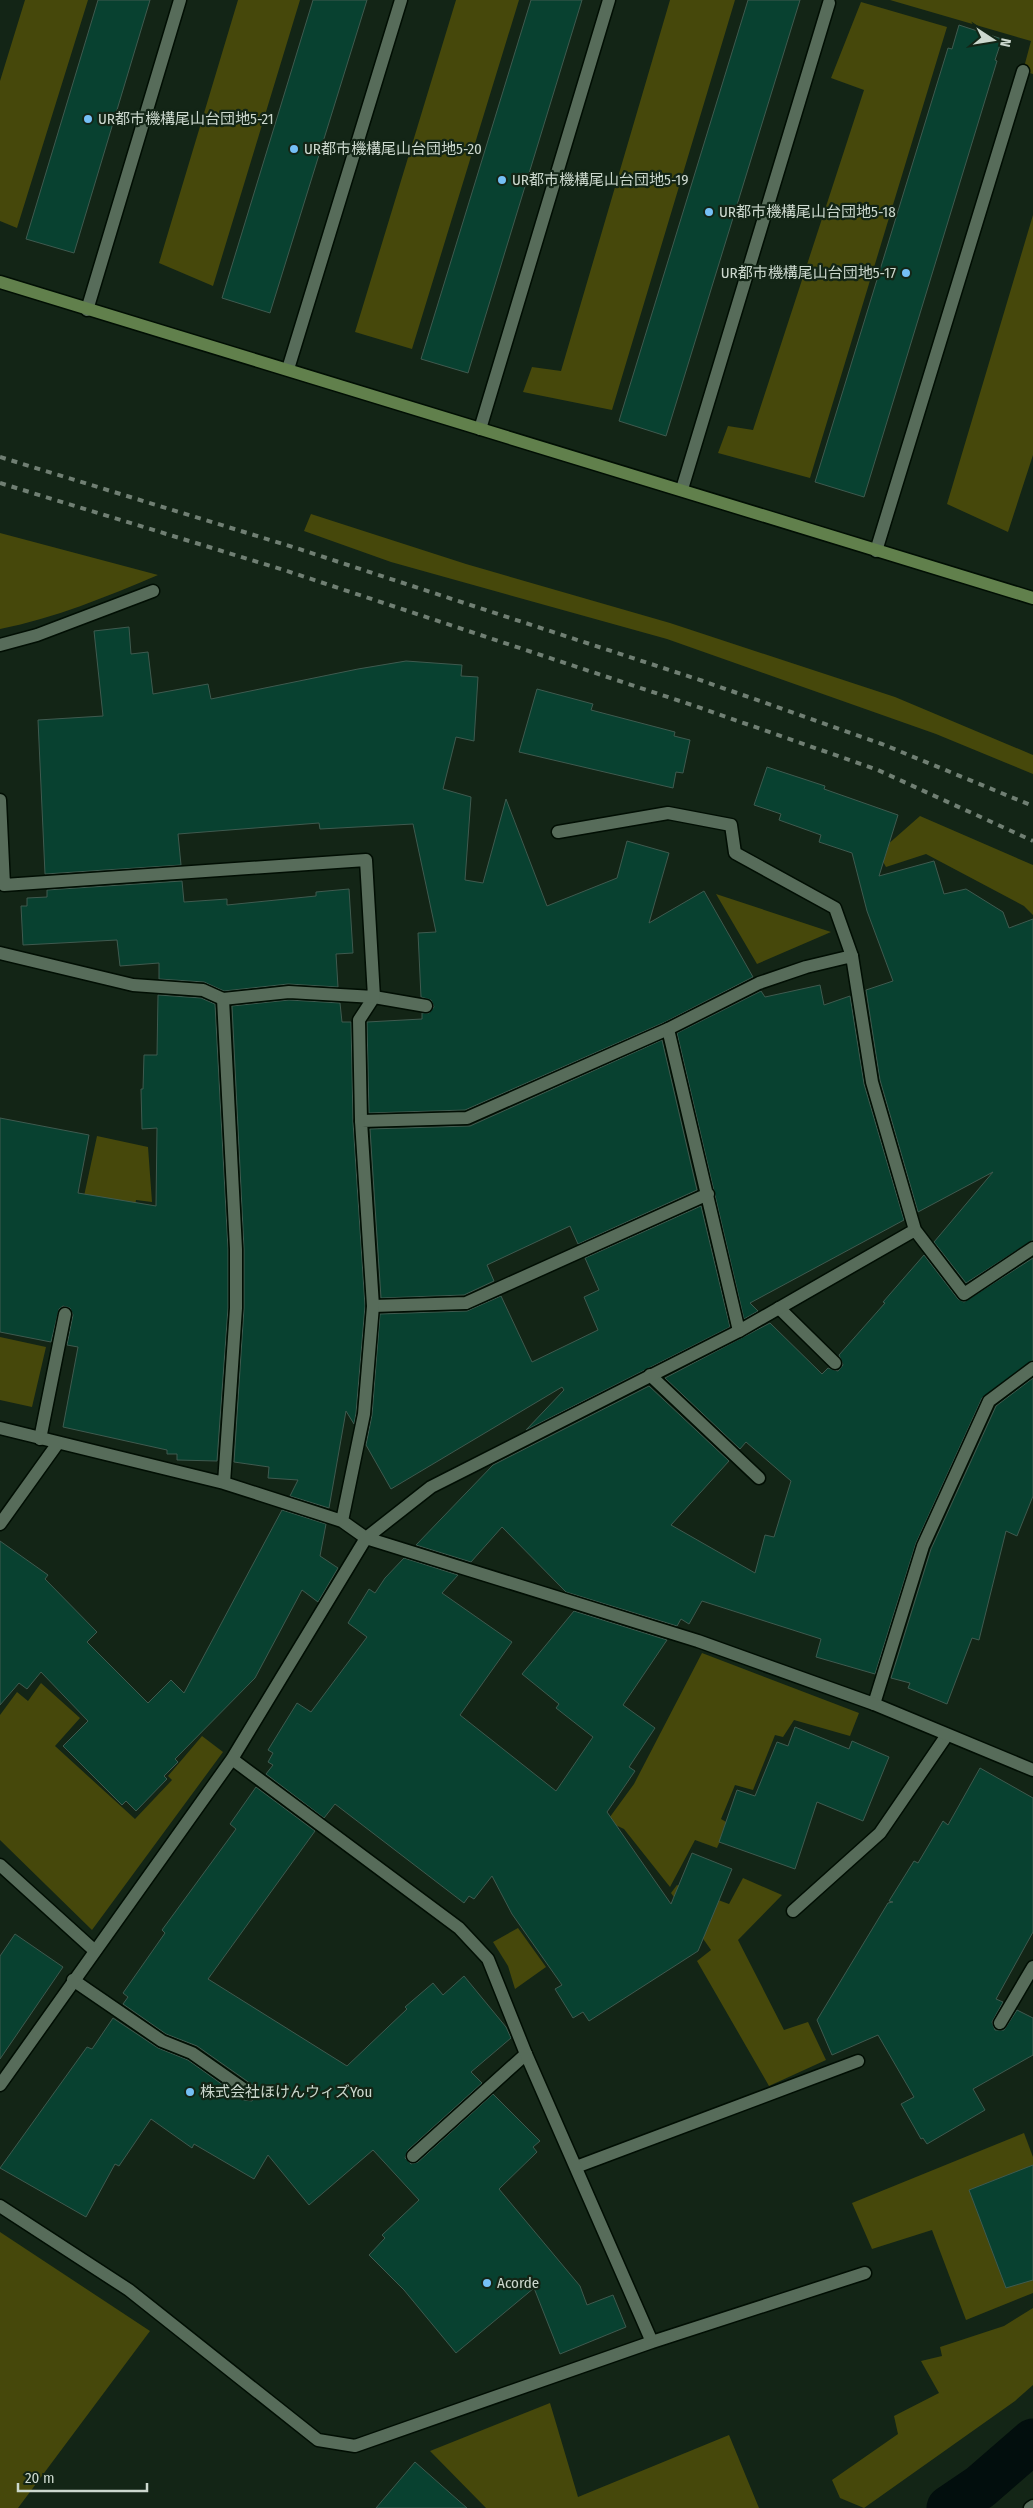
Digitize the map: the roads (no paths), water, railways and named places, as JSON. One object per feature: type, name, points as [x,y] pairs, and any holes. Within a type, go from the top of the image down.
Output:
[{"type":"street","points":[[87,310],[180,0]]},
{"type":"street","points":[[288,369],[401,0]]},
{"type":"street","points":[[480,429],[610,0]]},
{"type":"street","points":[[682,489],[829,3]]},
{"type":"street","points":[[876,551],[1023,71]]},
{"type":"street","points":[[0,282],[87,310],[682,489],[876,551],[1033,598]]},
{"type":"street","points":[[0,645],[37,635],[153,591]]},
{"type":"street","points":[[0,800],[4,885],[366,860],[374,998],[359,1020],[361,1122],[374,1306],[364,1414],[342,1520]]},
{"type":"street","points":[[558,832],[668,813],[731,825],[735,853],[835,908],[852,956],[872,1082],[915,1230],[964,1294],[1033,1248]]},
{"type":"street","points":[[0,952],[133,985],[203,990],[223,998],[289,992],[374,998],[426,1006]]},
{"type":"street","points":[[361,1122],[467,1118],[668,1029],[759,983],[806,967],[852,956]]},
{"type":"street","points":[[223,998],[236,1249],[236,1308],[224,1483]]},
{"type":"street","points":[[668,1029],[739,1331]]},
{"type":"street","points":[[374,1306],[466,1303],[708,1194]]},
{"type":"street","points":[[2,2078],[232,1759],[366,1538],[431,1487],[739,1331],[915,1230]]},
{"type":"street","points":[[779,1308],[835,1363]]},
{"type":"street","points":[[40,1438],[65,1314]]},
{"type":"street","points":[[874,1704],[923,1546],[989,1401],[1033,1368]]},
{"type":"street","points":[[650,1375],[759,1478]]},
{"type":"street","points":[[0,1428],[224,1483],[342,1520],[366,1538],[698,1641],[874,1704],[1033,1770]]},
{"type":"street","points":[[0,1524],[58,1443]]},
{"type":"street","points":[[793,1911],[880,1833],[947,1734]]},
{"type":"street","points":[[232,1759],[459,1928],[488,1959],[526,2054],[652,2342]]},
{"type":"street","points":[[0,1865],[94,1950]]},
{"type":"street","points":[[1000,2023],[1033,1967]]},
{"type":"street","points":[[73,1980],[162,2041],[192,2053],[249,2093]]},
{"type":"street","points":[[413,2156],[526,2054]]},
{"type":"street","points":[[576,2167],[858,2061]]},
{"type":"street","points":[[0,2206],[129,2290],[318,2440],[355,2446],[652,2342],[865,2274]]},
{"type":"waterway","points":[[949,2508],[980,2487],[1033,2441]]},
{"type":"railway","points":[[0,457],[293,547],[703,681],[882,744],[1033,806]]},
{"type":"railway","points":[[0,483],[284,570],[695,706],[878,770],[1033,841]]},
{"type":"place","name":"UR都市機構尾山台団地5-21","points":[[88,119]]},
{"type":"place","name":"UR都市機構尾山台団地5-20","points":[[294,149]]},
{"type":"place","name":"UR都市機構尾山台団地5-19","points":[[502,180]]},
{"type":"place","name":"UR都市機構尾山台団地5-18","points":[[709,212]]},
{"type":"place","name":"UR都市機構尾山台団地5-17","points":[[906,273]]},
{"type":"place","name":"株式会社ほけんウィズYou","points":[[190,2092]]},
{"type":"place","name":"Acorde","points":[[487,2283]]}]
